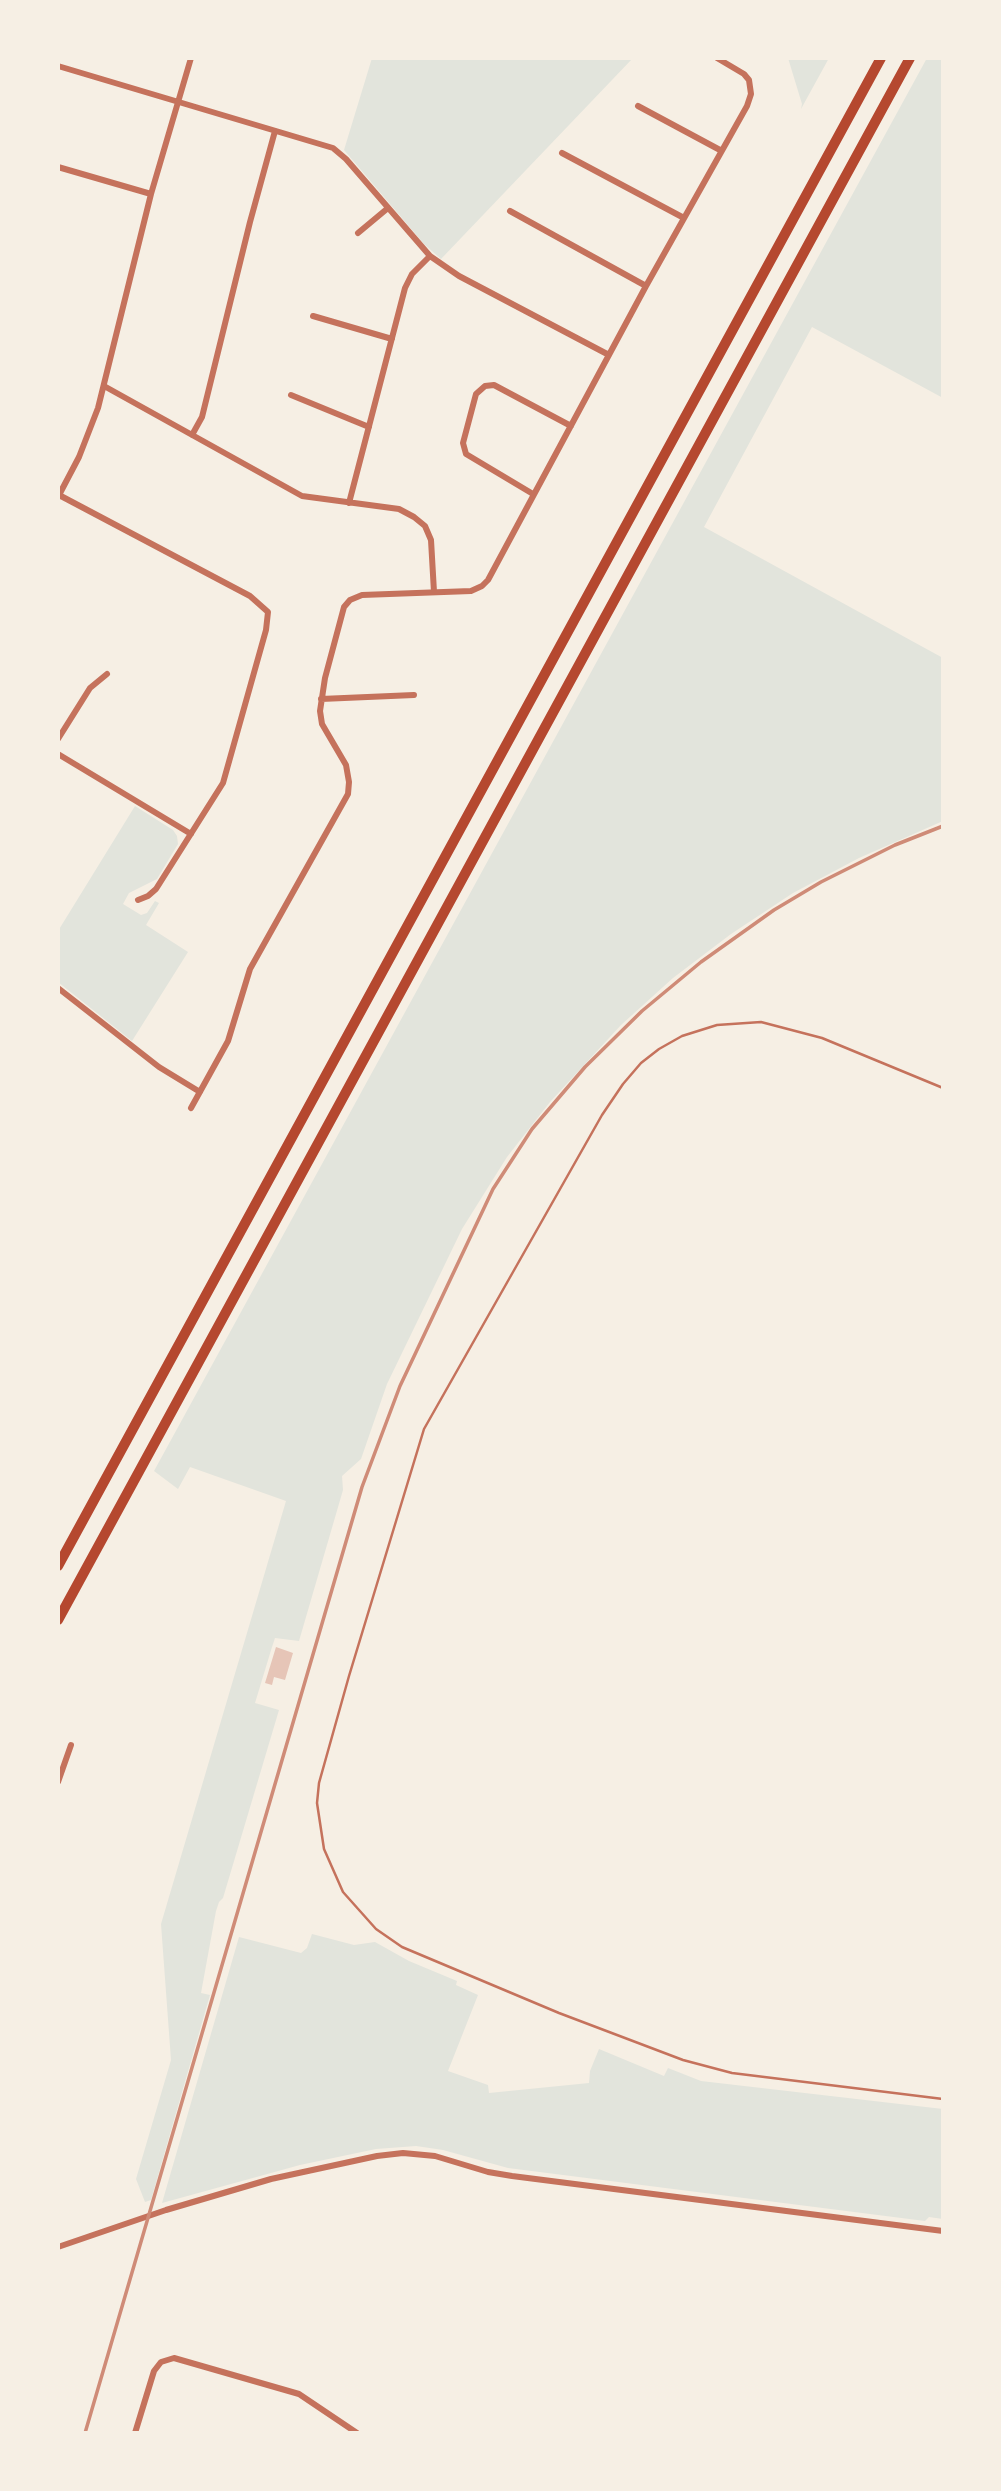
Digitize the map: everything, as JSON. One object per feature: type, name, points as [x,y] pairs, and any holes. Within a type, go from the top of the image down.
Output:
[{"type":"highway","points":[[58,1566],[881,58]]},
{"type":"highway","points":[[58,1620],[910,58]]},
{"type":"street","points":[[138,900],[148,896],[156,888],[226,776],[266,630],[268,612],[250,596],[58,496],[85,443],[104,386],[151,194],[191,58]]},
{"type":"street","points":[[191,1108],[228,1041],[250,969],[348,794],[346,765],[323,724],[321,699],[343,611],[350,600],[362,595],[475,590],[485,583],[720,150],[747,106],[751,85],[744,74],[717,58]]},
{"type":"street","points":[[58,66],[327,145],[340,152],[430,256],[459,276],[609,355]]},
{"type":"street","points":[[638,106],[720,150]]},
{"type":"street","points":[[192,435],[202,417],[275,131]]},
{"type":"street","points":[[562,153],[684,218]]},
{"type":"street","points":[[58,167],[151,194]]},
{"type":"street","points":[[358,233],[388,208]]},
{"type":"street","points":[[509,211],[646,286]]},
{"type":"street","points":[[349,503],[407,284],[412,274],[430,256]]},
{"type":"street","points":[[313,316],[392,339]]},
{"type":"street","points":[[533,494],[466,454],[463,443],[476,394],[485,386],[494,385],[570,426]]},
{"type":"street","points":[[104,386],[302,496],[399,509],[414,517],[425,526],[431,540],[434,592]]},
{"type":"street","points":[[291,395],[369,427]]},
{"type":"street","points":[[58,738],[90,688],[107,674]]},
{"type":"street","points":[[321,699],[415,695]]},
{"type":"street","points":[[58,754],[191,834]]},
{"type":"street","points":[[58,988],[159,1067],[200,1092]]},
{"type":"street","points":[[58,1783],[71,1745]]},
{"type":"street","points":[[58,2246],[271,2179],[386,2155],[412,2154],[435,2156],[488,2172],[512,2176],[943,2231]]},
{"type":"street","points":[[135,2433],[154,2371],[161,2362],[169,2358],[292,2392],[308,2399],[357,2433]]},
{"type":"lane","points":[[943,1088],[822,1038],[761,1022],[717,1025],[682,1036],[641,1063],[602,1115],[424,1429],[349,1676],[319,1783],[317,1803],[324,1849],[343,1892],[376,1929],[418,1954],[559,2013],[695,2063],[733,2073],[943,2099]]},
{"type":"shaded area","points":[[372,58],[633,58],[441,259],[424,244],[344,150]]},
{"type":"shaded area","points":[[788,58],[829,58],[801,109],[802,104]]},
{"type":"shaded area","points":[[927,58],[943,58],[943,398],[812,327],[704,527],[943,658],[943,821],[859,858],[793,893],[731,934],[673,978],[621,1025],[550,1102],[507,1157],[462,1229],[387,1384],[361,1459],[342,1476],[343,1490],[299,1641],[275,1638],[272,1647],[255,1703],[279,1710],[223,1898],[216,1911],[201,1993],[210,1995],[151,2200],[145,2202],[136,2179],[171,2060],[161,1924],[286,1501],[190,1467],[178,1489],[154,1471]]},
{"type":"shaded area","points":[[135,806],[173,830],[178,844],[157,879],[129,893],[123,904],[141,915],[147,913],[155,901],[159,903],[146,925],[188,952],[132,1041],[58,982],[58,931]]},
{"type":"shaded area","points":[[312,1934],[354,1945],[375,1942],[409,1961],[457,1981],[456,1985],[478,1995],[448,2071],[488,2085],[489,2093],[589,2083],[590,2071],[599,2049],[664,2076],[668,2068],[701,2081],[943,2109],[943,2219],[929,2217],[925,2221],[508,2168],[443,2150],[416,2146],[376,2149],[300,2165],[162,2203],[239,1937],[301,1953],[307,1948]]},
{"type":"building","points":[[276,1647],[293,1653],[285,1680],[274,1677],[272,1685],[265,1683]]},
{"type":"railway","points":[[85,2433],[362,1487],[400,1386],[493,1189],[532,1129],[585,1067],[642,1011],[701,962],[774,910],[821,882],[895,845],[943,826]]}]
